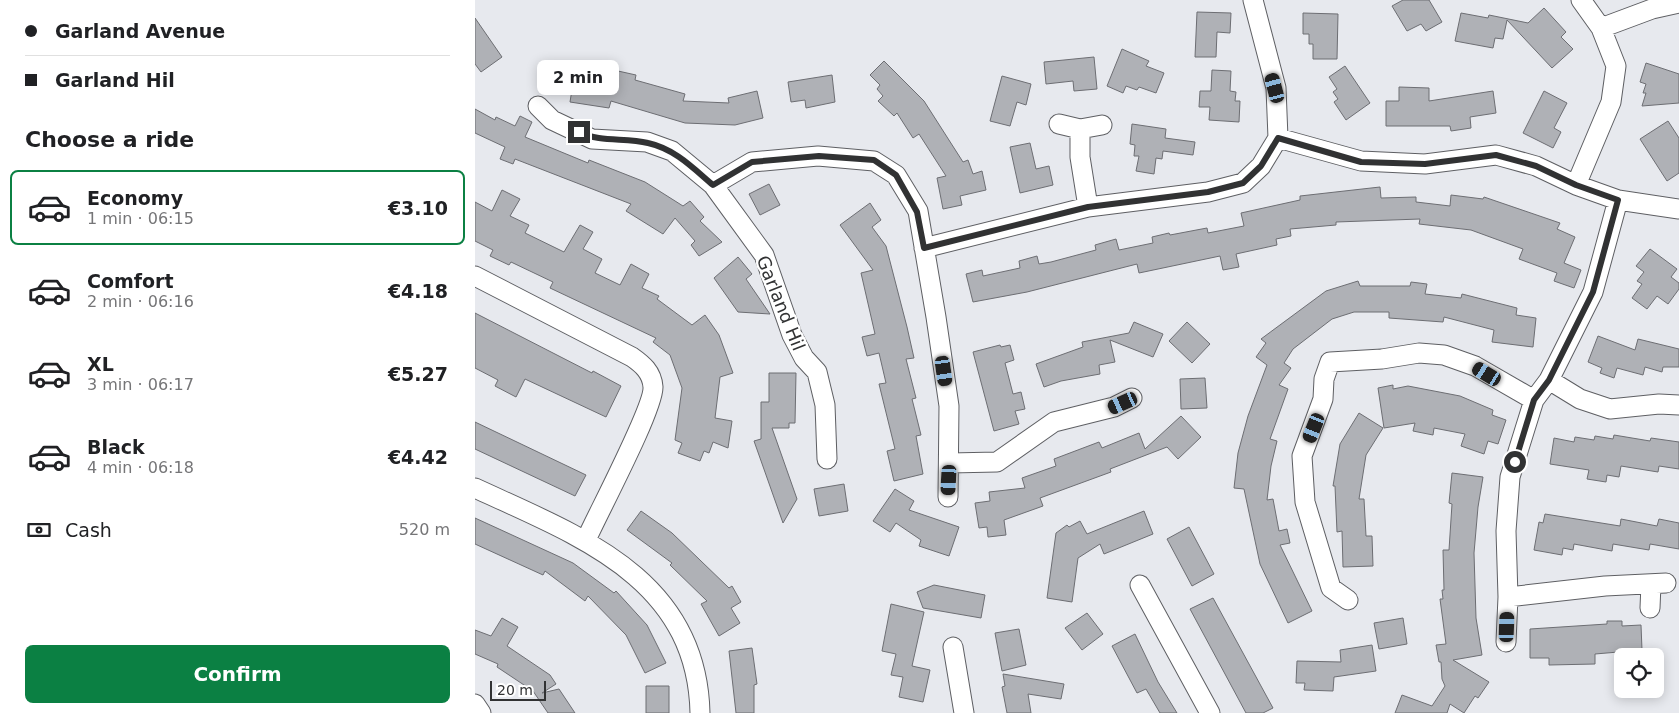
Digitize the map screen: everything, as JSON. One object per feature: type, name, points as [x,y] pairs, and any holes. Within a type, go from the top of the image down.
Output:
[{"type":"street","points":[[924,248],[1088,207],[1208,192],[1243,183],[1261,166],[1278,138],[1275,88],[1253,0]]},
{"type":"street","points":[[1576,185],[1611,102],[1616,66],[1601,28],[1581,0]]},
{"type":"street","points":[[1601,28],[1652,9],[1679,3]]},
{"type":"street","name":"Garland Hil","points":[[538,106],[552,120],[592,138],[647,142],[672,151],[713,185],[764,255],[792,335],[804,358],[817,372],[825,406],[827,459]]},
{"type":"street","points":[[1059,124],[1079,129],[1102,124]]},
{"type":"street","points":[[1079,129],[1088,207]]},
{"type":"street","points":[[1278,138],[1361,162],[1425,164],[1496,155],[1536,166],[1576,185],[1618,200],[1679,209]]},
{"type":"street","points":[[713,185],[752,162],[819,156],[874,160],[896,175],[917,212],[924,248],[949,406],[950,463],[948,497]]},
{"type":"street","points":[[1506,642],[1508,597],[1506,531],[1510,477],[1534,400],[1549,380],[1593,292],[1618,200]]},
{"type":"street","points":[[475,276],[632,357],[644,366],[650,376],[653,387],[646,412],[585,540]]},
{"type":"street","points":[[1348,600],[1331,588],[1305,502],[1302,456],[1323,399],[1324,379],[1330,362],[1382,359],[1419,353],[1444,355],[1475,366],[1534,400]]},
{"type":"street","points":[[1549,380],[1580,399],[1610,409],[1659,404],[1679,405]]},
{"type":"street","points":[[950,463],[997,462],[1055,422],[1114,407],[1132,398]]},
{"type":"street","points":[[475,488],[585,540],[618,561],[642,580],[663,603],[678,625],[694,667],[700,713]]},
{"type":"street","points":[[1508,597],[1605,586],[1658,584],[1650,608]]},
{"type":"street","points":[[1140,585],[1210,713]]},
{"type":"street","points":[[953,647],[964,713]]},
{"type":"street","points":[[475,704],[481,713]]},
{"type":"building","points":[[1403,0],[1429,0],[1442,22],[1426,31],[1421,24],[1407,31],[1392,6]]},
{"type":"building","points":[[1544,8],[1566,32],[1561,37],[1573,49],[1552,68],[1507,20],[1503,39],[1495,38],[1493,48],[1455,41],[1461,13],[1488,18],[1489,15],[1528,23]]},
{"type":"building","points":[[1197,12],[1231,13],[1230,33],[1217,32],[1216,57],[1195,57]]},
{"type":"building","points":[[1303,13],[1338,14],[1337,59],[1313,59],[1313,44],[1309,44],[1309,34],[1303,34]]},
{"type":"building","points":[[475,18],[502,57],[481,72],[475,64]]},
{"type":"building","points":[[1122,49],[1149,61],[1146,66],[1164,73],[1156,93],[1139,87],[1137,90],[1126,86],[1123,93],[1107,86]]},
{"type":"building","points":[[1094,57],[1097,89],[1074,91],[1073,81],[1046,84],[1044,62]]},
{"type":"building","points":[[884,61],[924,101],[963,162],[968,160],[973,174],[982,171],[986,190],[960,196],[962,205],[943,209],[937,178],[946,176],[919,134],[913,138],[897,113],[894,116],[878,101],[883,96],[877,89],[880,85],[870,75]]},
{"type":"building","points":[[1646,63],[1679,74],[1679,103],[1642,106],[1646,93],[1643,93],[1646,84],[1640,82]]},
{"type":"building","points":[[1345,66],[1370,103],[1346,120],[1334,102],[1338,99],[1333,92],[1337,89],[1329,77]]},
{"type":"building","points":[[1212,70],[1231,71],[1230,91],[1236,92],[1235,101],[1240,101],[1239,122],[1209,120],[1210,107],[1199,107],[1200,91],[1211,91]]},
{"type":"building","points":[[618,71],[636,75],[635,80],[685,94],[683,101],[729,103],[728,98],[757,91],[763,118],[735,125],[685,123],[611,101],[609,108],[570,102],[574,77],[616,83]]},
{"type":"building","points":[[832,75],[835,102],[806,108],[805,100],[791,102],[788,82]]},
{"type":"building","points":[[1002,76],[1031,84],[1026,105],[1017,102],[1010,126],[990,121]]},
{"type":"building","points":[[1399,87],[1429,88],[1429,101],[1493,91],[1496,113],[1470,117],[1471,128],[1451,131],[1450,126],[1386,126],[1386,101],[1399,101]]},
{"type":"building","points":[[1544,91],[1567,103],[1554,128],[1561,132],[1553,148],[1523,133]]},
{"type":"building","points":[[475,109],[495,120],[496,117],[515,126],[520,116],[532,122],[525,137],[588,163],[589,160],[645,182],[683,206],[690,201],[704,217],[700,221],[722,242],[699,256],[691,245],[695,241],[675,218],[663,234],[626,211],[631,204],[515,159],[513,164],[500,159],[505,147],[475,133]]},
{"type":"building","points":[[1668,121],[1679,138],[1679,173],[1667,181],[1640,139]]},
{"type":"building","points":[[1132,124],[1166,129],[1165,138],[1195,142],[1193,155],[1163,151],[1162,159],[1156,158],[1154,174],[1136,171],[1139,156],[1134,156],[1135,145],[1130,144]]},
{"type":"building","points":[[1030,143],[1036,169],[1049,166],[1053,185],[1020,193],[1010,147]]},
{"type":"building","points":[[769,184],[780,205],[760,215],[749,194]]},
{"type":"building","points":[[1380,187],[1381,198],[1416,197],[1416,202],[1450,206],[1451,195],[1483,199],[1484,197],[1560,223],[1557,229],[1575,237],[1564,263],[1581,270],[1574,288],[1554,281],[1557,273],[1519,259],[1523,249],[1471,230],[1419,224],[1420,219],[1336,222],[1336,225],[1290,229],[1291,236],[1276,239],[1277,245],[1236,254],[1239,267],[1223,270],[1220,256],[1139,273],[1137,264],[1027,292],[973,302],[966,274],[982,270],[983,276],[1020,268],[1019,261],[1037,256],[1039,264],[1051,262],[1096,250],[1095,245],[1116,239],[1119,250],[1153,243],[1152,237],[1169,233],[1170,235],[1207,228],[1208,233],[1244,226],[1241,213],[1300,200],[1300,196]]},
{"type":"building","points":[[502,190],[520,199],[510,216],[529,225],[525,233],[564,252],[580,225],[593,232],[583,249],[602,259],[595,273],[620,285],[631,264],[649,274],[642,288],[659,296],[657,299],[692,325],[705,315],[719,335],[733,373],[720,377],[715,418],[732,421],[728,448],[713,442],[709,453],[704,451],[700,461],[678,453],[682,443],[675,440],[682,388],[670,355],[653,342],[656,338],[550,288],[553,282],[511,262],[509,265],[490,256],[493,250],[475,241],[475,202],[492,211]]},
{"type":"building","points":[[870,203],[881,220],[872,227],[886,246],[914,358],[906,359],[916,398],[912,399],[921,435],[916,436],[923,474],[894,481],[887,451],[895,449],[879,384],[886,383],[879,353],[867,356],[862,337],[875,334],[861,273],[873,270],[840,225]]},
{"type":"building","points":[[1650,249],[1677,269],[1671,277],[1679,283],[1679,289],[1668,304],[1657,296],[1647,309],[1632,298],[1642,284],[1637,281],[1644,272],[1636,266]]},
{"type":"building","points":[[738,257],[752,274],[746,279],[770,314],[738,312],[714,278]]},
{"type":"building","points":[[1358,281],[1360,286],[1410,286],[1411,282],[1427,284],[1425,294],[1461,298],[1462,294],[1517,308],[1516,315],[1536,318],[1533,347],[1492,342],[1494,330],[1444,317],[1443,322],[1389,318],[1389,312],[1354,312],[1332,319],[1293,349],[1284,363],[1291,368],[1279,385],[1288,389],[1270,439],[1277,441],[1271,466],[1267,500],[1273,499],[1279,531],[1287,529],[1290,543],[1280,545],[1312,611],[1288,623],[1260,564],[1244,489],[1234,488],[1238,453],[1248,416],[1267,365],[1256,357],[1266,343],[1261,339],[1326,291]]},
{"type":"building","points":[[475,313],[621,386],[606,417],[525,379],[516,397],[495,386],[498,380],[475,368]]},
{"type":"building","points":[[1134,322],[1163,334],[1153,357],[1110,340],[1115,362],[1099,365],[1100,374],[1061,381],[1044,387],[1036,364],[1083,347],[1082,342],[1129,333]]},
{"type":"building","points":[[1187,322],[1210,344],[1192,363],[1169,341]]},
{"type":"building","points":[[1598,336],[1635,350],[1638,339],[1679,349],[1679,367],[1663,367],[1662,372],[1645,367],[1643,375],[1617,368],[1614,378],[1600,373],[1602,368],[1588,362]]},
{"type":"building","points":[[1000,345],[1001,347],[1010,345],[1014,360],[1005,363],[1013,394],[1021,392],[1025,409],[1015,411],[1019,424],[994,431],[973,352]]},
{"type":"building","points":[[769,373],[796,373],[795,423],[789,423],[789,428],[772,428],[797,499],[783,523],[754,441],[761,439],[761,402],[769,402]]},
{"type":"building","points":[[1205,378],[1207,408],[1181,409],[1180,379]]},
{"type":"building","points":[[1393,385],[1393,389],[1408,386],[1460,396],[1493,410],[1492,415],[1506,420],[1498,444],[1488,441],[1484,454],[1461,446],[1465,434],[1434,428],[1433,435],[1413,431],[1415,423],[1384,428],[1378,388]]},
{"type":"building","points":[[1359,413],[1383,428],[1366,455],[1359,499],[1364,499],[1366,536],[1372,536],[1373,566],[1343,567],[1342,531],[1337,532],[1335,486],[1333,486],[1340,444]]},
{"type":"building","points":[[1181,416],[1201,437],[1178,459],[1167,447],[1110,469],[1111,472],[1040,498],[1043,506],[1004,520],[1006,535],[988,537],[987,527],[979,528],[975,503],[990,501],[989,492],[1025,488],[1022,478],[1056,466],[1054,459],[1099,442],[1102,448],[1139,433],[1145,449]]},
{"type":"building","points":[[475,422],[586,475],[575,496],[475,449]]},
{"type":"building","points":[[1614,435],[1650,441],[1651,438],[1679,442],[1679,469],[1659,466],[1658,472],[1621,466],[1619,477],[1607,475],[1606,482],[1587,479],[1589,470],[1550,464],[1554,438],[1574,442],[1575,437],[1594,440],[1595,436],[1613,439]]},
{"type":"building","points":[[1452,473],[1483,477],[1474,553],[1476,618],[1482,655],[1453,660],[1489,682],[1478,698],[1475,696],[1464,713],[1450,704],[1447,713],[1395,713],[1402,695],[1432,706],[1445,686],[1436,645],[1446,644],[1440,599],[1443,599],[1442,590],[1444,590],[1443,550],[1449,550],[1452,504],[1449,503]]},
{"type":"building","points":[[844,484],[848,511],[819,516],[814,489]]},
{"type":"building","points":[[895,489],[914,501],[909,510],[959,527],[949,556],[919,546],[921,540],[896,523],[890,532],[873,521]]},
{"type":"building","points":[[641,511],[672,533],[729,588],[732,586],[741,602],[731,608],[740,623],[719,636],[701,604],[707,601],[670,565],[672,563],[627,530]]},
{"type":"building","points":[[1144,511],[1153,534],[1104,554],[1100,544],[1078,558],[1072,602],[1047,598],[1056,533],[1067,525],[1069,527],[1080,521],[1087,534]]},
{"type":"building","points":[[1545,514],[1620,526],[1621,519],[1657,526],[1659,519],[1679,523],[1679,549],[1650,544],[1649,550],[1613,544],[1612,551],[1574,544],[1573,550],[1563,548],[1562,555],[1534,550],[1539,522],[1543,523]]},
{"type":"building","points":[[475,518],[573,563],[614,593],[616,591],[647,625],[666,663],[645,673],[626,635],[588,596],[585,601],[545,571],[543,575],[475,544]]},
{"type":"building","points":[[1189,527],[1214,574],[1192,586],[1167,539]]},
{"type":"building","points":[[934,585],[985,595],[981,618],[923,608],[917,592]]},
{"type":"building","points":[[1213,598],[1273,708],[1263,713],[1246,713],[1190,609]]},
{"type":"building","points":[[891,604],[924,612],[912,666],[930,670],[923,702],[899,697],[903,677],[891,675],[896,654],[882,651]]},
{"type":"building","points":[[1087,613],[1103,634],[1082,650],[1065,628]]},
{"type":"building","points":[[502,618],[518,627],[507,646],[550,675],[556,684],[542,693],[559,689],[575,713],[548,713],[533,691],[497,667],[498,664],[475,654],[475,630],[491,636]]},
{"type":"building","points":[[1403,618],[1407,644],[1379,649],[1374,623]]},
{"type":"building","points":[[1607,621],[1622,621],[1622,626],[1641,625],[1642,648],[1614,648],[1614,652],[1595,654],[1595,664],[1549,665],[1549,658],[1530,658],[1530,629],[1607,624]]},
{"type":"building","points":[[1019,629],[1026,665],[1002,671],[995,633]]},
{"type":"building","points":[[1135,634],[1158,682],[1177,713],[1160,713],[1146,689],[1137,693],[1112,646]]},
{"type":"building","points":[[1372,645],[1376,671],[1334,677],[1333,691],[1304,690],[1305,683],[1296,683],[1297,661],[1341,662],[1340,650]]},
{"type":"building","points":[[752,648],[757,684],[754,685],[754,713],[736,713],[729,651]]},
{"type":"building","points":[[1003,674],[1064,684],[1061,699],[1028,694],[1031,713],[1007,713],[1002,687],[1005,686]]},
{"type":"building","points":[[646,686],[669,686],[669,713],[646,713]]},
{"type":"route","points":[[579,132],[592,138],[647,142],[672,151],[713,185],[752,162],[819,156],[874,160],[896,175],[917,212],[924,248],[1088,207],[1208,192],[1243,183],[1261,166],[1278,138],[1361,162],[1425,164],[1496,155],[1536,166],[1576,185],[1618,200],[1593,292],[1549,380],[1534,400],[1515,462]]}]
